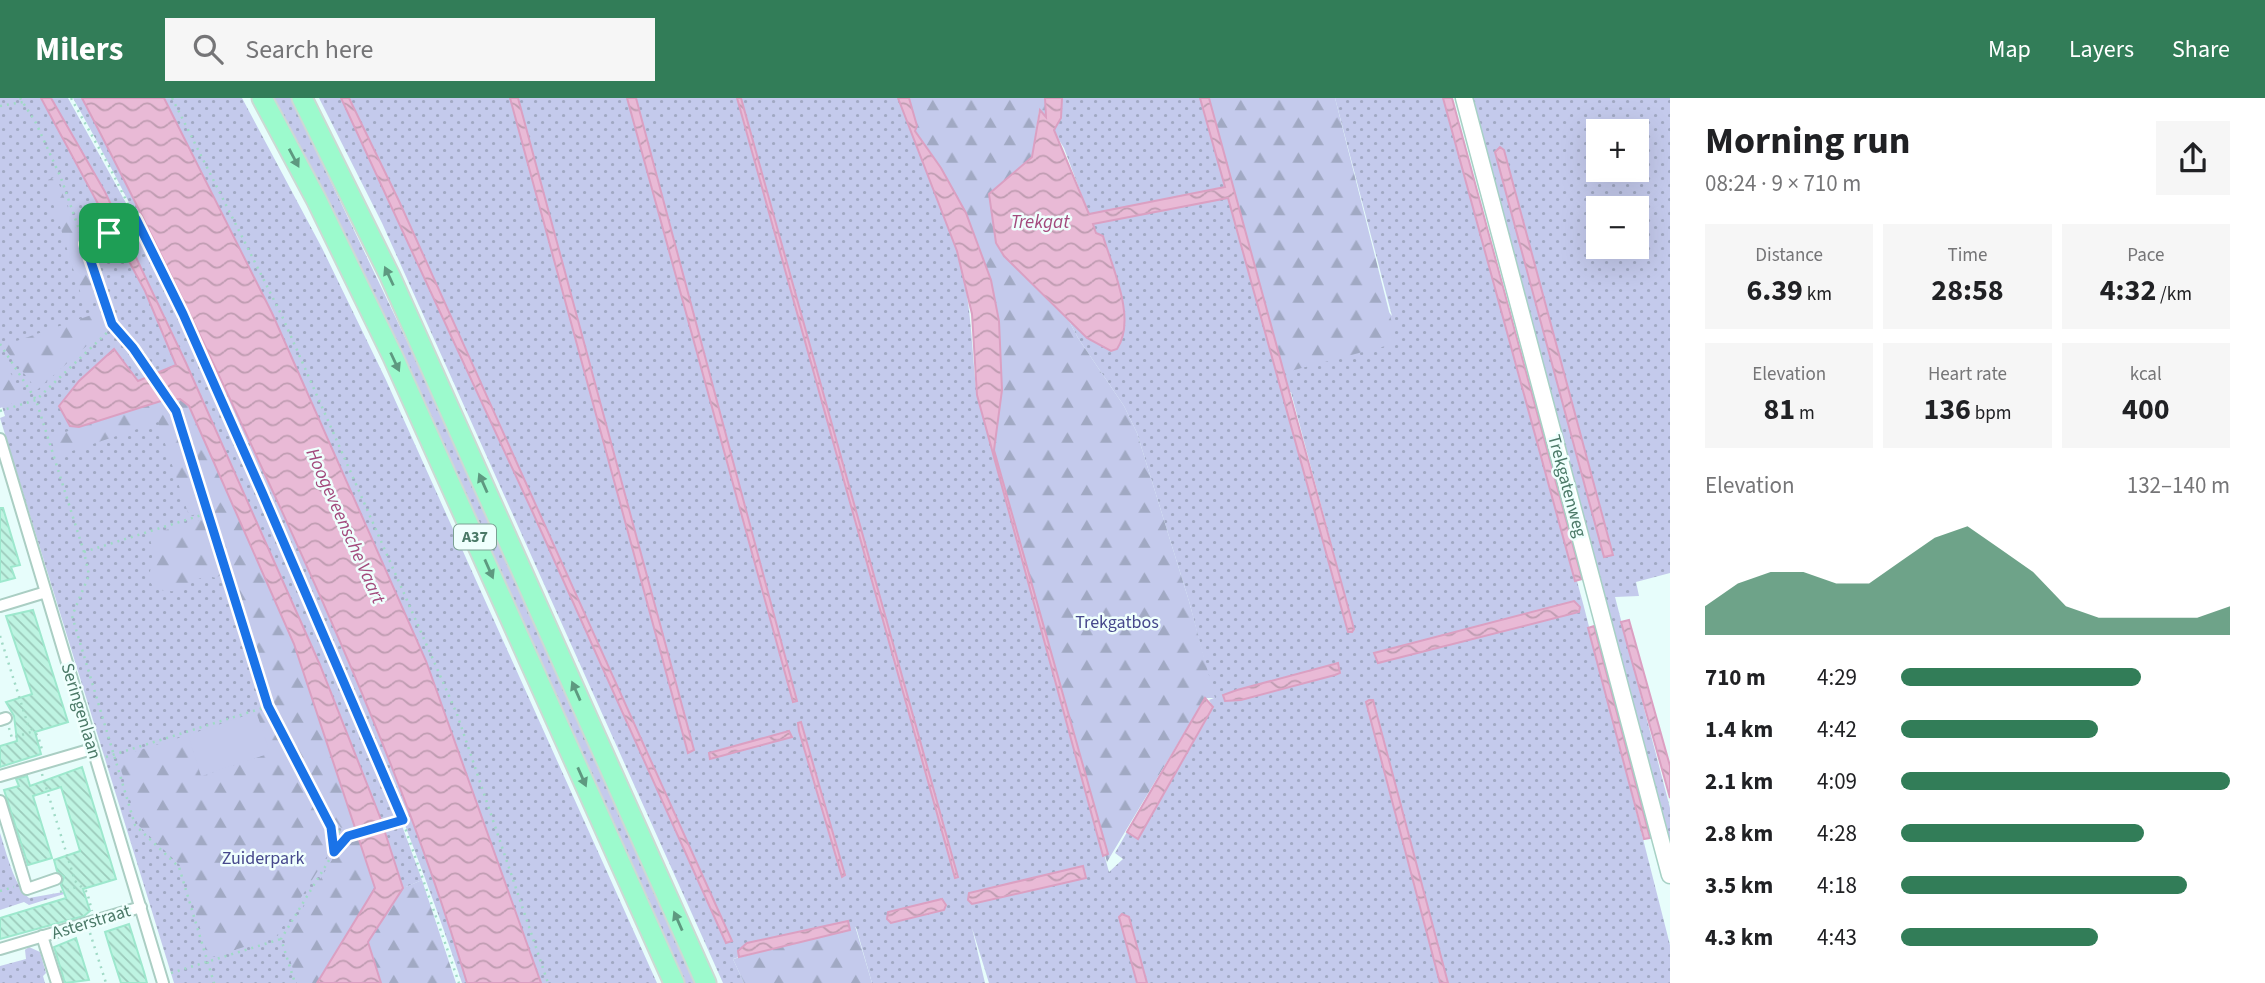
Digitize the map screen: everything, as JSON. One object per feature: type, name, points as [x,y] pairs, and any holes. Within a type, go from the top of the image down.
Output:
[{"type":"highway","name":"A37","points":[[262,98],[322,211],[393,357],[674,983]]},
{"type":"highway","name":"A37","points":[[302,98],[390,276],[706,983]]},
{"type":"street","name":"Trekgatenweg","points":[[1464,98],[1670,875]]},
{"type":"street","name":"Seringenlaan","points":[[0,439],[162,979]]},
{"type":"street","points":[[0,606],[46,592]]},
{"type":"street","points":[[0,776],[42,764],[94,754]]},
{"type":"street","points":[[0,801],[27,889],[56,880]]},
{"type":"street","name":"Asterstraat","points":[[0,949],[141,907]]},
{"type":"street","name":"Asterstraat","points":[[42,936],[57,983]]},
{"type":"path","points":[[71,98],[183,314],[262,492],[403,820],[459,983]]},
{"type":"path","points":[[172,98],[282,316],[457,714],[548,983]]},
{"type":"path","points":[[0,106],[22,100],[61,178],[114,326],[170,401],[180,423],[268,706],[331,827],[334,852]]},
{"type":"path","points":[[85,244],[136,219]]},
{"type":"path","points":[[0,411],[36,400],[114,326]]},
{"type":"path","points":[[0,344],[36,400],[84,552],[89,575],[72,616],[135,825],[179,867],[214,983]]},
{"type":"path","points":[[84,552],[208,513]]},
{"type":"path","points":[[0,636],[28,725],[33,731],[75,881],[87,892],[91,922],[106,983]]},
{"type":"path","points":[[94,754],[113,755],[268,706]]},
{"type":"path","points":[[3,719],[12,738],[33,731]]},
{"type":"path","points":[[162,979],[207,961],[281,939],[334,852],[350,835],[403,820]]},
{"type":"path","points":[[331,827],[350,835]]},
{"type":"path","points":[[281,939],[295,983]]},
{"type":"green space","name":"Zuiderpark","points":[[0,98],[68,98],[126,203],[133,218],[125,222],[127,226],[135,223],[248,466],[393,800],[399,818],[381,823],[320,665],[283,584],[384,832],[383,829],[401,823],[422,880],[406,887],[438,983],[174,983],[0,418],[5,416],[0,400]]},
{"type":"green space","points":[[73,98],[82,98],[152,236],[291,531],[374,722],[424,851],[467,983],[462,983],[374,748],[252,464],[154,252]]},
{"type":"green space","points":[[164,98],[242,98],[322,248],[386,380],[657,983],[541,983],[426,661],[272,313]]},
{"type":"green space","points":[[269,98],[291,98],[414,356],[696,983],[683,983]]},
{"type":"green space","points":[[319,98],[902,98],[962,269],[977,395],[1109,872],[1123,859],[1115,853],[1127,832],[1138,839],[1213,707],[1209,700],[1214,698],[1189,601],[1137,433],[1124,406],[1078,338],[1065,313],[1087,338],[1096,233],[1064,148],[1046,119],[1060,98],[1203,98],[1392,316],[1335,98],[1447,98],[1584,607],[1670,945],[1670,983],[1448,983],[1373,701],[1369,700],[1366,703],[1440,983],[1147,983],[1129,917],[1119,917],[1137,983],[989,983],[972,928],[985,983],[872,983],[856,927],[850,930],[850,926],[739,951],[739,957],[733,959],[744,983],[723,983],[382,223]],"holes":[[[1291,392],[1354,629],[1348,632],[1284,395]],[[1574,601],[1580,607],[1579,612],[1379,663],[1375,653]],[[801,723],[845,874],[843,877],[799,731]]]},
{"type":"green space","name":"Trekgatbos","points":[[902,98],[1060,98],[1046,119],[1039,111],[1032,157],[989,194],[996,243],[1004,256],[1065,313],[1078,338],[1124,406],[1137,433],[1189,601],[1215,698],[1205,698],[1107,862],[993,457],[1002,390],[999,321],[991,280],[966,213],[941,168],[909,122]]},
{"type":"green space","points":[[1203,98],[1335,98],[1397,343],[1279,374]]},
{"type":"green space","points":[[1469,98],[1670,98],[1670,573],[1636,582],[1639,596],[1615,597],[1670,808],[1670,852]]},
{"type":"green space","points":[[56,176],[76,229],[95,298],[83,301],[48,187],[48,180]]},
{"type":"green space","points":[[100,312],[104,326],[100,334],[37,390],[5,349],[5,345]]},
{"type":"green space","points":[[0,354],[25,399],[0,408]]},
{"type":"green space","points":[[181,399],[189,406],[294,644],[375,888],[317,983],[297,983],[284,939],[339,848],[350,840],[317,795],[269,699],[183,408],[170,400]]},
{"type":"green space","points":[[161,401],[172,411],[205,512],[189,516],[158,422],[57,456],[50,437]]},
{"type":"green space","points":[[206,518],[225,572],[216,578],[200,578],[175,591],[154,589],[149,579],[153,551],[149,535]]},
{"type":"green space","points":[[266,709],[330,832],[331,850],[276,937],[209,958],[182,867],[138,825],[117,757],[188,735],[202,776],[270,753],[256,712]]},
{"type":"green space","points":[[256,712],[270,753],[201,776],[188,735]]},
{"type":"green space","points":[[0,833],[15,877],[29,898],[80,889],[29,905],[24,902],[0,910]]},
{"type":"green space","points":[[422,880],[456,983],[381,983],[368,942],[403,888]]},
{"type":"green space","points":[[855,926],[872,983],[744,983],[733,959],[850,930]]},
{"type":"green space","points":[[29,947],[40,952],[46,973],[43,976],[45,983],[0,983],[0,966],[26,959],[25,950]]},
{"type":"water","points":[[41,98],[51,98],[105,192],[186,363],[320,665],[380,817],[403,888],[368,942],[381,983],[317,983],[375,888],[294,644],[189,406],[180,399],[161,401],[79,427],[70,426],[59,406],[79,381],[114,349],[138,381],[176,365],[145,291]]},
{"type":"water","name":"Hoogeveensche Vaart","points":[[82,98],[164,98],[272,313],[426,661],[541,983],[467,983],[424,851],[374,722],[319,594],[197,329]]},
{"type":"water","points":[[341,98],[349,98],[399,201],[732,941],[726,943],[533,513]]},
{"type":"water","points":[[510,98],[518,98],[694,750],[688,753]]},
{"type":"water","points":[[627,98],[636,98],[797,701],[793,702]]},
{"type":"water","points":[[737,98],[741,98],[958,877],[955,878]]},
{"type":"water","points":[[898,98],[909,98],[917,126],[915,131],[941,168],[966,213],[991,280],[999,321],[1002,390],[994,450],[1108,854],[1103,856],[977,395],[972,314],[957,251]]},
{"type":"water","name":"Trekgat","points":[[1045,98],[1062,98],[1061,118],[1054,130],[1089,214],[1225,187],[1200,98],[1209,98],[1354,629],[1352,632],[1348,632],[1228,198],[1093,224],[1096,233],[1103,236],[1124,308],[1123,337],[1117,349],[1111,351],[1087,338],[1004,256],[996,243],[989,194],[1032,157],[1040,110],[1046,117]]},
{"type":"water","points":[[1443,98],[1452,98],[1582,579],[1575,581]]},
{"type":"water","points":[[1500,147],[1504,150],[1613,555],[1604,557],[1495,152]]},
{"type":"water","points":[[1574,601],[1580,607],[1579,612],[1378,663],[1374,653]]},
{"type":"water","points":[[1629,620],[1670,766],[1670,798],[1621,622]]},
{"type":"water","points":[[1594,626],[1650,838],[1644,839],[1588,628]]},
{"type":"water","points":[[1338,663],[1340,673],[1335,675],[1241,700],[1225,701],[1223,695],[1237,690]]},
{"type":"water","points":[[1205,698],[1213,707],[1138,839],[1127,832]]},
{"type":"water","points":[[1373,700],[1448,983],[1440,983],[1366,702]]},
{"type":"water","points":[[801,722],[845,875],[842,877],[799,731],[798,723]]},
{"type":"water","points":[[789,731],[792,737],[710,759],[709,753]]},
{"type":"water","points":[[1083,866],[1086,878],[972,904],[968,900],[969,893]]},
{"type":"water","points":[[942,899],[946,905],[944,910],[891,923],[887,919],[888,912]]},
{"type":"water","points":[[1122,914],[1129,917],[1147,983],[1137,983],[1119,917]]},
{"type":"water","points":[[848,921],[850,930],[739,957],[738,951],[747,943]]},
{"type":"building","points":[[0,508],[3,508],[20,565],[11,567],[15,578],[0,582]]},
{"type":"building","points":[[33,610],[68,722],[35,732],[41,754],[0,767],[0,746],[17,741],[14,716],[6,702],[32,694],[6,616]]},
{"type":"building","points":[[82,767],[116,879],[83,889],[90,911],[84,916],[0,939],[0,918],[66,898],[61,885],[64,877],[57,871],[54,860],[80,851],[61,787],[33,796],[52,858],[28,865],[4,790],[19,786],[16,779],[27,776],[30,786]]},
{"type":"building","points":[[129,924],[147,983],[121,983],[111,952],[105,932]]},
{"type":"building","points":[[76,938],[89,980],[65,983],[54,947]]},
{"type":"route","points":[[136,219],[183,314],[331,648],[403,820],[348,836],[334,852],[331,827],[268,706],[176,411],[133,348],[112,324],[85,244],[109,233],[136,219]]}]
